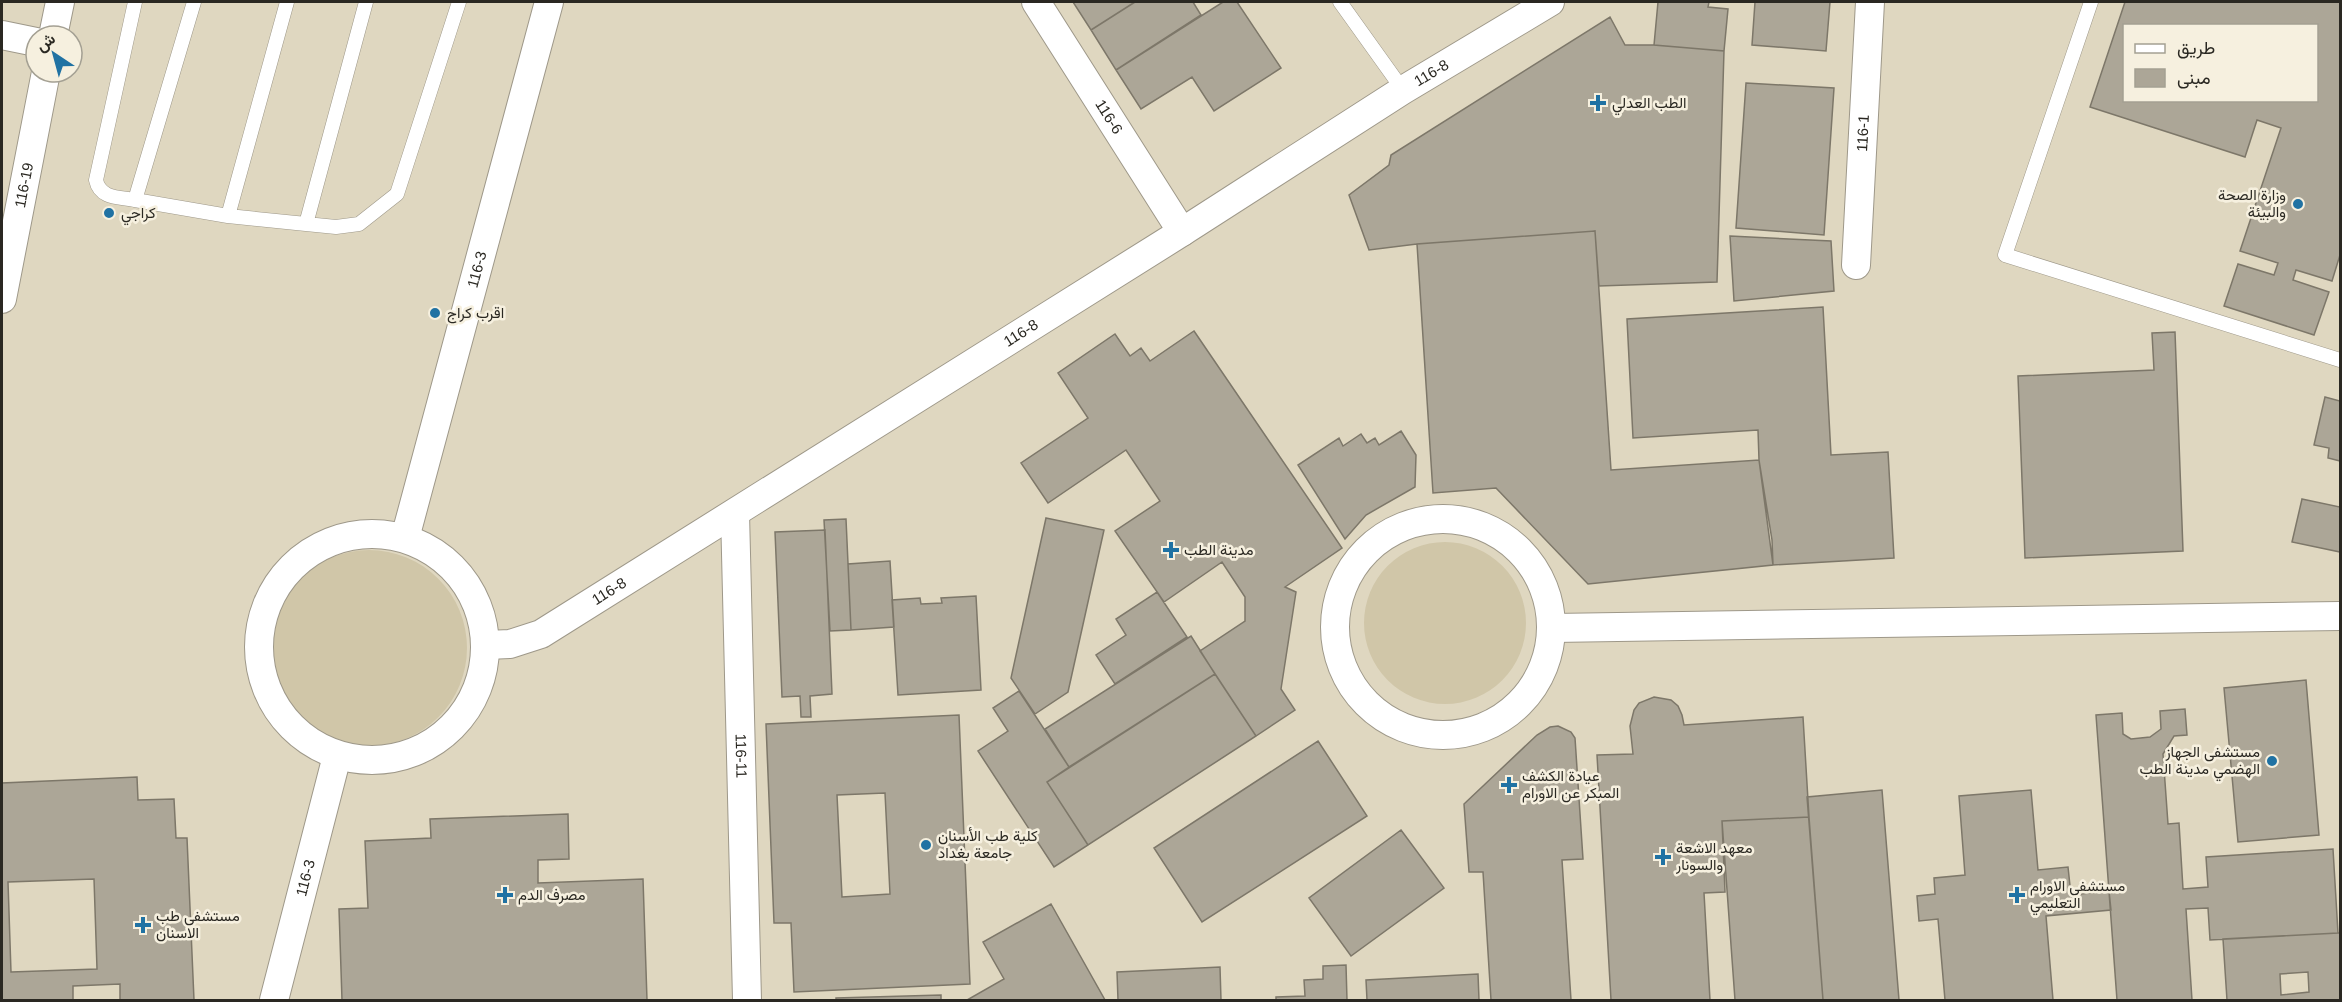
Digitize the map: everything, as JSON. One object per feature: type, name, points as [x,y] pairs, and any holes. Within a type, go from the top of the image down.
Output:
[{"type":"street","points":[[55,24],[60,2]]},
{"type":"street","name":"116-3","points":[[405,538],[549,2]]},
{"type":"street","name":"116-6","points":[[1036,2],[1182,232]]},
{"type":"street","name":"116-8","points":[[487,645],[510,644],[541,634],[1182,232],[1403,90],[1550,2]]},
{"type":"street","name":"116-1","points":[[1856,265],[1870,2]]},
{"type":"street","points":[[2,35],[24,40]]},
{"type":"street","name":"116-19","points":[[2,299],[6,256],[43,84]]},
{"type":"street","name":"116-11","points":[[735,513],[747,1000]]},
{"type":"street","points":[[1430,519],[1461,519],[1488,527],[1513,542],[1543,580],[1553,628],[1549,657],[1529,695],[1506,717],[1480,730],[1449,736],[1418,734],[1379,716],[1352,689],[1340,664],[1335,639],[1337,602],[1354,565],[1373,544],[1390,533],[1430,519]]},
{"type":"street","points":[[366,533],[405,538],[437,553],[464,578],[480,610],[487,645],[479,687],[456,725],[422,750],[380,761],[338,756],[302,738],[275,709],[260,673],[259,633],[270,596],[294,564],[327,542],[366,533]]},
{"type":"street","points":[[1553,628],[2340,616]]},
{"type":"street","name":"116-3","points":[[274,1000],[338,756]]},
{"type":"lane","points":[[135,2],[96,180],[98,189],[106,195],[228,216],[336,227],[359,224],[397,194],[459,2]]},
{"type":"lane","points":[[135,200],[194,2]]},
{"type":"lane","points":[[228,216],[287,2]]},
{"type":"lane","points":[[306,224],[366,2]]},
{"type":"lane","points":[[1340,2],[1403,90]]},
{"type":"lane","points":[[2091,2],[2004,255],[2340,360]]},
{"type":"shaded area","name":"مدينة الطب","points":[[2,2],[2340,2],[2340,1000],[2,1000]]},
{"type":"shaded area","points":[[1445,542],[1476,548],[1502,566],[1520,592],[1526,623],[1520,654],[1502,680],[1476,698],[1445,704],[1414,698],[1388,680],[1370,654],[1364,623],[1370,592],[1388,566],[1414,548]]},
{"type":"shaded area","points":[[359,550],[379,550],[407,557],[431,572],[445,586],[460,610],[467,638],[467,658],[460,686],[445,710],[431,724],[407,739],[379,746],[359,746],[331,739],[307,724],[293,710],[278,686],[271,658],[271,638],[278,610],[293,586],[307,572],[331,557]]},
{"type":"building","points":[[1073,2],[1135,2],[1091,30]]},
{"type":"building","points":[[1135,2],[1193,2],[1201,15],[1116,70],[1091,30]]},
{"type":"building","points":[[1223,2],[1237,2],[1281,68],[1214,111],[1192,77],[1141,109],[1116,70]]},
{"type":"building","points":[[1658,2],[1709,2],[1708,7],[1728,9],[1724,51],[1654,45]]},
{"type":"building","points":[[1755,2],[1830,2],[1826,51],[1752,45]]},
{"type":"building","name":"وزارة الصحة والبيئة","points":[[2125,2],[2340,2],[2340,255],[2332,281],[2296,270],[2293,280],[2329,292],[2314,335],[2224,306],[2238,264],[2274,275],[2278,263],[2240,251],[2281,128],[2257,120],[2245,157],[2090,107]]},
{"type":"building","name":"الطب العدلي","points":[[1610,17],[1625,45],[1724,51],[1717,282],[1599,286],[1595,231],[1417,244],[1369,250],[1349,195],[1389,165],[1391,155]]},
{"type":"building","points":[[1746,83],[1834,88],[1824,235],[1736,228]]},
{"type":"building","points":[[1595,231],[1611,470],[1759,460],[1773,565],[1588,584],[1496,488],[1433,493],[1417,244]]},
{"type":"building","points":[[1730,236],[1831,241],[1834,291],[1734,301]]},
{"type":"building","points":[[1823,307],[1831,455],[1888,452],[1894,558],[1773,565],[1772,540],[1759,460],[1758,430],[1633,438],[1627,319]]},
{"type":"building","points":[[1194,331],[1342,548],[1285,587],[1296,592],[1281,689],[1295,710],[1256,736],[1200,651],[1245,621],[1245,597],[1222,562],[1164,602],[1115,531],[1160,501],[1126,450],[1048,503],[1021,463],[1088,418],[1058,373],[1115,334],[1130,356],[1141,348],[1150,361]]},
{"type":"building","points":[[2175,332],[2183,551],[2025,558],[2018,376],[2154,370],[2152,333]]},
{"type":"building","points":[[2325,397],[2340,401],[2340,461],[2328,458],[2329,448],[2314,445]]},
{"type":"building","points":[[1401,431],[1416,455],[1415,487],[1366,515],[1345,539],[1298,465],[1339,438],[1343,446],[1361,434],[1367,443],[1375,438],[1379,445]]},
{"type":"building","points":[[2302,499],[2340,507],[2340,552],[2292,542]]},
{"type":"building","points":[[1046,518],[1104,530],[1068,692],[1035,714],[1011,678]]},
{"type":"building","points":[[846,519],[851,630],[830,631],[824,520]]},
{"type":"building","points":[[825,530],[832,694],[810,696],[811,717],[801,717],[800,696],[782,697],[775,532]]},
{"type":"building","points":[[890,561],[894,627],[851,630],[848,564]]},
{"type":"building","points":[[1157,592],[1187,637],[1115,684],[1096,655],[1126,635],[1116,619]]},
{"type":"building","points":[[976,596],[981,690],[898,695],[892,600],[920,598],[921,604],[942,603],[941,598]]},
{"type":"building","points":[[1191,636],[1215,674],[1069,767],[1045,729]]},
{"type":"building","points":[[1215,674],[1256,736],[1088,845],[1047,782]]},
{"type":"building","name":"مستشفى الجهاز الهضمي مدينة الطب","points":[[2306,680],[2319,835],[2238,842],[2224,688]]},
{"type":"building","points":[[1019,691],[1069,767],[1047,782],[1088,845],[1054,867],[978,751],[1008,731],[993,708]]},
{"type":"building","name":"معهد الاشعة والسونار","points":[[1654,697],[1671,700],[1678,706],[1684,725],[1803,717],[1809,817],[1722,821],[1725,892],[1704,893],[1710,1000],[1611,1000],[1597,755],[1633,754],[1630,726],[1634,710],[1639,703]]},
{"type":"building","points":[[2185,709],[2187,735],[2174,736],[2163,754],[2168,824],[2179,823],[2183,889],[2208,887],[2206,857],[2333,849],[2338,933],[2210,940],[2208,908],[2186,909],[2192,1000],[2117,1000],[2096,715],[2122,713],[2123,734],[2131,739],[2150,737],[2161,729],[2160,711]]},
{"type":"building","name":"كلية طب الأسنان جامعة بغداد","points":[[959,715],[970,984],[794,992],[791,923],[774,923],[766,724]],"holes":[[[885,793],[890,894],[842,897],[837,795]]]},
{"type":"building","points":[[1558,726],[1571,732],[1575,738],[1583,859],[1562,860],[1571,1000],[1491,1000],[1483,872],[1469,872],[1464,804],[1537,735],[1550,727]]},
{"type":"building","points":[[1318,741],[1367,816],[1202,922],[1154,848]]},
{"type":"building","name":"مستشفى طب الاسنان","points":[[137,777],[138,800],[174,799],[176,838],[187,838],[194,1000],[120,1000],[120,984],[73,986],[73,1000],[2,1000],[2,783]],"holes":[[[94,879],[97,969],[11,972],[8,882]]]},
{"type":"building","points":[[1882,790],[1899,1000],[1823,1000],[1807,797]]},
{"type":"building","name":"مستشفى الاورام التعليمي","points":[[2031,790],[2038,870],[2068,867],[2071,895],[2109,891],[2111,910],[2046,916],[2053,1000],[1945,1000],[1938,919],[1919,921],[1917,896],[1935,894],[1934,878],[1965,875],[1959,796]]},
{"type":"building","name":"مصرف الدم","points":[[568,814],[569,859],[538,860],[538,883],[643,879],[647,1000],[342,1000],[339,909],[368,908],[365,841],[431,838],[430,819]]},
{"type":"building","points":[[1809,817],[1823,1000],[1735,1000],[1722,821]]},
{"type":"building","points":[[1401,830],[1444,888],[1351,956],[1309,898]]},
{"type":"building","points":[[1051,904],[1105,1000],[967,1000],[1004,979],[983,942]]},
{"type":"building","points":[[2340,933],[2340,1000],[2227,1000],[2223,939]],"holes":[[[2308,972],[2309,992],[2281,995],[2280,974]]]},
{"type":"building","points":[[1346,965],[1347,1000],[1276,1000],[1276,997],[1305,996],[1304,980],[1323,979],[1323,966]]},
{"type":"building","points":[[1220,967],[1221,1000],[1118,1000],[1117,972]]},
{"type":"building","points":[[1478,974],[1479,1000],[1367,1000],[1366,980]]},
{"type":"building","points":[[941,995],[941,1000],[836,1000],[836,998]]},
{"type":"place","name":"الطب العدلي","points":[[1598,103]]},
{"type":"place","name":"وزارة الصحة والبيئة","points":[[2298,204]]},
{"type":"place","name":"كراجي","points":[[109,213]]},
{"type":"place","name":"اقرب كراج","points":[[435,313]]},
{"type":"place","name":"مدينة الطب","points":[[1171,550]]},
{"type":"place","name":"مستشفى الجهاز الهضمي مدينة الطب","points":[[2272,761]]},
{"type":"place","name":"عيادة الكشف المبكر عن الاورام","points":[[1509,785]]},
{"type":"place","name":"كلية طب الأسنان جامعة بغداد","points":[[926,845]]},
{"type":"place","name":"معهد الاشعة والسونار","points":[[1663,857]]},
{"type":"place","name":"مصرف الدم","points":[[505,895]]},
{"type":"place","name":"مستشفى الاورام التعليمي","points":[[2017,895]]},
{"type":"place","name":"مستشفى طب الاسنان","points":[[143,925]]}]
